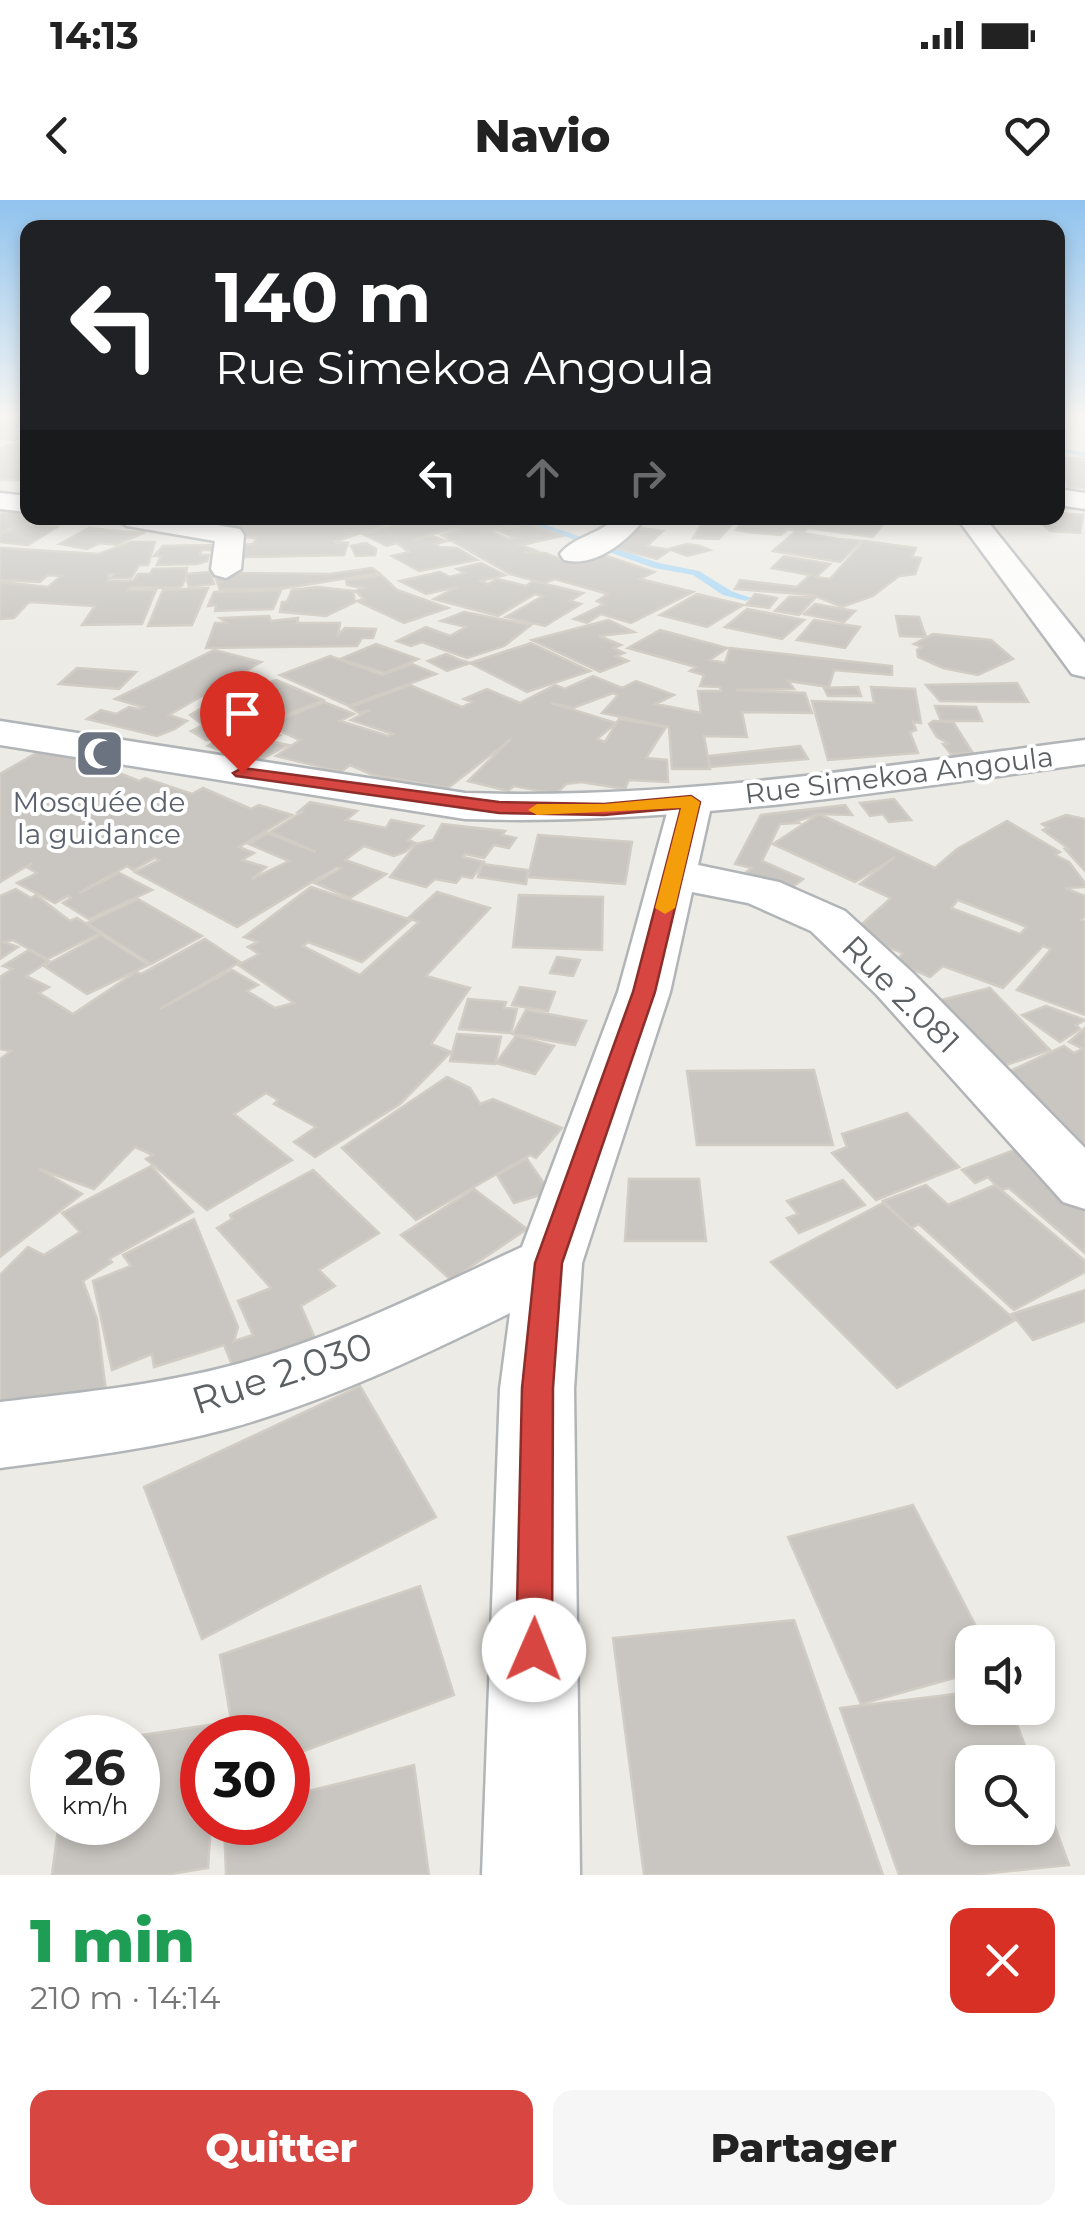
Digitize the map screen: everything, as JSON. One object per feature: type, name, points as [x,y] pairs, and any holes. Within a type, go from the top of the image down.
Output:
[{"type":"street","points":[[169,525],[230,535],[226,569]]},
{"type":"street","points":[[575,554],[611,539],[624,525]]},
{"type":"street","points":[[976,525],[1074,640],[1085,666]]},
{"type":"street","name":"Rue Simekoa Angoula","points":[[0,734],[465,806],[604,810],[1085,752]]},
{"type":"street","points":[[531,1875],[538,1388],[548,1263],[644,992],[691,802]]},
{"type":"street","name":"Rue 2.081","points":[[674,874],[762,892],[828,921],[894,984],[1085,1186]]},
{"type":"street","name":"Rue 2.030","points":[[0,1434],[113,1421],[254,1390],[393,1338],[548,1263]]},
{"type":"building","points":[[20,508],[20,525],[57,527],[28,545],[0,542],[0,536],[12,528],[0,533],[0,514]]},
{"type":"building","points":[[1065,514],[1083,515],[1080,533],[1050,531],[1044,525],[1065,525]]},
{"type":"building","points":[[195,525],[384,525],[334,542],[348,543],[344,555],[240,557],[242,545],[253,544],[256,538],[241,537],[246,531],[231,527],[221,531]]},
{"type":"building","points":[[395,525],[512,525],[490,531],[508,539],[515,538],[499,531],[532,525],[562,536],[521,545],[539,552],[524,552],[545,553],[567,562],[592,551],[654,572],[640,579],[693,592],[631,623],[601,614],[587,623],[574,619],[604,604],[597,601],[608,594],[555,579],[544,583],[510,574],[442,535],[458,530],[455,528],[412,540],[432,536],[447,541],[435,544],[440,547],[457,548],[477,560],[419,571],[392,556],[409,552],[397,543],[387,546],[363,534]]},
{"type":"building","points":[[701,525],[731,525],[719,539],[693,538]]},
{"type":"building","points":[[741,525],[882,525],[873,537],[808,528],[804,532],[788,529],[781,535],[736,530]]},
{"type":"building","points":[[632,527],[663,531],[647,546],[670,550],[657,559],[612,547]]},
{"type":"building","points":[[89,528],[145,532],[116,545],[100,543],[87,549],[60,544]]},
{"type":"building","points":[[795,532],[861,541],[840,562],[773,551]]},
{"type":"building","points":[[864,541],[916,548],[912,557],[921,558],[915,574],[899,576],[873,596],[842,607],[813,595],[735,589],[740,580],[797,587],[810,575],[772,568],[784,556],[830,564],[816,577],[830,579]]},
{"type":"building","points":[[131,542],[155,542],[148,565],[139,565],[131,578],[111,578],[114,574],[109,574],[108,581],[133,581],[138,574],[150,574],[153,569],[187,568],[186,574],[210,572],[214,584],[189,587],[186,577],[182,586],[173,588],[130,587],[128,590],[156,590],[142,624],[82,625],[95,606],[29,602],[14,618],[0,619],[0,582],[48,587],[61,576],[48,575],[40,582],[0,580],[0,548],[99,554]]},
{"type":"building","points":[[366,543],[376,549],[375,555],[356,556],[351,546]]},
{"type":"building","points":[[687,544],[710,550],[687,556],[669,549]]},
{"type":"building","points":[[216,545],[214,550],[201,550],[200,555],[209,555],[207,561],[197,564],[157,565],[161,556],[154,556],[163,546]]},
{"type":"building","points":[[481,563],[505,575],[481,581],[488,584],[497,579],[526,586],[533,581],[583,593],[570,601],[581,604],[545,626],[506,617],[543,596],[535,594],[498,616],[434,599],[457,587],[426,594],[400,581],[440,572],[450,577],[465,573],[457,569]]},
{"type":"building","points":[[372,568],[379,573],[280,589],[220,590],[214,573],[330,574]]},
{"type":"building","points":[[381,575],[397,590],[448,608],[404,623],[357,601],[364,599],[355,591],[363,588],[347,585],[346,580]]},
{"type":"building","points":[[317,587],[353,591],[355,602],[326,616],[280,612],[282,602],[287,602],[292,590]]},
{"type":"building","points":[[208,588],[192,625],[148,626],[163,590]]},
{"type":"building","points":[[281,590],[273,609],[215,611],[216,605],[208,606],[214,592]]},
{"type":"building","points":[[697,594],[743,605],[707,627],[660,615]]},
{"type":"building","points":[[755,594],[777,598],[769,608],[746,605]]},
{"type":"building","points":[[789,597],[816,597],[799,615],[775,611]]},
{"type":"building","points":[[815,604],[855,611],[844,622],[804,614]]},
{"type":"building","points":[[747,609],[804,620],[782,639],[725,627]]},
{"type":"building","points":[[464,612],[531,625],[504,646],[467,658],[422,642],[411,646],[397,641],[426,627],[450,636],[466,627],[441,621]]},
{"type":"building","points":[[269,616],[271,621],[298,618],[297,623],[340,623],[338,635],[345,628],[376,629],[373,638],[362,638],[357,646],[206,648],[215,623],[227,623],[220,618]]},
{"type":"building","points":[[896,616],[919,617],[926,637],[900,636]]},
{"type":"building","points":[[608,620],[634,632],[599,636],[621,645],[613,648],[624,653],[616,656],[628,661],[600,672],[532,640]]},
{"type":"building","points":[[814,620],[860,627],[845,648],[797,640]]},
{"type":"building","points":[[660,630],[727,648],[710,660],[725,663],[730,648],[892,666],[892,675],[834,670],[829,687],[788,681],[794,689],[736,690],[805,693],[812,713],[742,712],[747,737],[704,736],[710,769],[672,769],[669,727],[602,713],[618,695],[613,693],[573,708],[551,703],[616,723],[597,739],[605,742],[619,719],[666,727],[646,758],[667,760],[668,782],[629,780],[625,789],[581,782],[566,784],[556,794],[514,786],[508,791],[468,781],[511,739],[448,788],[373,775],[350,765],[341,772],[276,756],[300,740],[267,725],[324,702],[354,714],[340,721],[388,736],[393,734],[351,720],[370,710],[359,713],[350,707],[410,685],[462,707],[472,702],[464,699],[487,689],[520,703],[555,685],[565,689],[593,676],[622,688],[636,681],[674,695],[656,704],[701,713],[698,691],[721,691],[720,687],[700,686],[704,675],[690,671],[696,667],[628,648]]},
{"type":"building","points":[[933,634],[991,640],[1013,659],[978,675],[943,668],[918,657],[917,650],[922,647],[914,644]]},
{"type":"building","points":[[531,643],[590,671],[527,692],[470,663]]},
{"type":"building","points":[[376,644],[418,659],[385,673],[340,659]]},
{"type":"building","points":[[214,650],[261,662],[169,715],[187,721],[175,729],[157,736],[87,719],[101,710],[116,714],[129,707],[143,707],[115,699]]},
{"type":"building","points":[[446,654],[470,663],[447,671],[428,661]]},
{"type":"building","points":[[330,656],[382,675],[412,664],[436,674],[349,706],[280,675]]},
{"type":"building","points":[[77,668],[136,672],[119,689],[59,684]]},
{"type":"building","points":[[276,680],[323,700],[262,725],[216,700]]},
{"type":"building","points":[[1017,683],[1028,702],[940,701],[926,685]]},
{"type":"building","points":[[858,687],[861,696],[828,696],[824,688]]},
{"type":"building","points":[[871,687],[915,689],[921,723],[913,722],[916,730],[910,732],[918,753],[828,760],[812,701],[874,703]]},
{"type":"building","points":[[213,702],[280,735],[251,748],[270,741],[288,745],[258,761],[208,746],[225,736],[206,740],[191,731],[203,725],[190,715]]},
{"type":"building","points":[[935,706],[976,707],[982,721],[941,721]]},
{"type":"building","points":[[953,722],[973,753],[951,754],[943,744],[950,744],[937,737],[929,724]]},
{"type":"building","points":[[800,746],[808,759],[710,767],[708,756]]},
{"type":"building","points":[[38,752],[108,762],[102,766],[139,781],[145,778],[192,794],[203,788],[251,809],[259,805],[292,815],[239,847],[254,853],[242,860],[266,867],[252,879],[289,861],[249,844],[267,833],[316,852],[270,832],[302,812],[298,812],[310,802],[357,811],[346,820],[386,828],[391,820],[423,826],[408,840],[415,843],[405,852],[394,856],[364,846],[345,860],[386,874],[350,898],[315,883],[341,868],[337,867],[237,927],[135,872],[159,860],[155,858],[133,870],[127,866],[79,893],[119,873],[152,890],[89,919],[63,903],[71,898],[68,896],[55,903],[17,883],[37,873],[28,868],[32,863],[0,882],[0,774]]},
{"type":"building","points":[[894,799],[911,820],[889,822],[883,814],[870,816],[860,803]]},
{"type":"building","points":[[845,805],[852,815],[819,814],[799,823],[780,824],[762,861],[803,879],[784,894],[741,876],[752,868],[735,864],[761,815]]},
{"type":"building","points":[[819,814],[935,868],[957,849],[1007,821],[1060,852],[1055,855],[1069,862],[1085,883],[1085,887],[1065,888],[1085,896],[1085,917],[1081,920],[1085,922],[1085,1015],[1017,990],[1051,949],[1043,946],[1003,988],[943,966],[930,977],[896,962],[903,953],[852,933],[891,898],[860,884],[895,857],[855,882],[773,844]],"holes":[[[958,900],[1027,927],[1020,934],[951,908]]]},
{"type":"building","points":[[1066,815],[1085,819],[1085,871],[1065,849],[1069,849],[1043,830],[1048,828],[1042,824]]},
{"type":"building","points":[[442,824],[505,831],[502,835],[516,838],[509,848],[494,845],[484,858],[465,854],[463,857],[484,862],[472,878],[462,876],[456,883],[435,879],[426,887],[390,877],[416,844],[433,840]]},
{"type":"building","points":[[538,835],[632,842],[625,884],[528,877]]},
{"type":"building","points":[[482,864],[528,870],[526,884],[478,877]]},
{"type":"building","points":[[311,887],[411,920],[362,962],[308,942],[303,946],[360,975],[419,922],[408,918],[437,892],[490,908],[426,976],[470,988],[431,1044],[451,1052],[400,1104],[315,1157],[294,1142],[316,1127],[274,1104],[278,1100],[266,1093],[234,1114],[292,1160],[207,1210],[146,1159],[153,1155],[135,1147],[94,1189],[39,1169],[82,1194],[0,1257],[0,1059],[11,1051],[0,1049],[0,977],[12,969],[3,966],[29,950],[49,961],[26,976],[49,987],[39,993],[73,1014],[136,972],[141,974],[205,939],[240,962],[160,1009],[232,970],[258,985],[247,991],[275,1008],[294,1003],[238,965],[259,954],[248,947],[258,942],[244,937]]},
{"type":"building","points":[[16,889],[31,898],[36,895],[70,921],[77,918],[100,933],[47,959],[13,940],[3,942],[18,947],[0,959],[0,896]]},
{"type":"building","points":[[519,895],[603,897],[602,950],[513,947]]},
{"type":"building","points":[[138,899],[202,936],[151,964],[87,923]]},
{"type":"building","points":[[101,935],[148,965],[87,994],[44,966]]},
{"type":"building","points":[[557,957],[580,960],[573,976],[550,973]]},
{"type":"building","points":[[520,987],[555,992],[548,1011],[512,1005]]},
{"type":"building","points":[[990,988],[1050,1050],[983,1073],[921,1005]]},
{"type":"building","points":[[468,999],[506,1002],[504,1008],[517,1009],[511,1033],[459,1029]]},
{"type":"building","points":[[1046,1006],[1085,1020],[1076,1025],[1080,1029],[1060,1042],[1022,1015]]},
{"type":"building","points":[[526,1010],[586,1021],[575,1045],[513,1034]]},
{"type":"building","points":[[1085,1028],[1085,1150],[991,1080],[1064,1046],[1074,1053],[1083,1049],[1069,1042]]},
{"type":"building","points":[[457,1034],[501,1037],[495,1064],[450,1061]]},
{"type":"building","points":[[516,1036],[554,1046],[535,1074],[496,1063]]},
{"type":"building","points":[[814,1070],[833,1145],[697,1145],[687,1071]]},
{"type":"building","points":[[447,1077],[470,1088],[480,1104],[493,1099],[562,1128],[536,1158],[530,1155],[416,1220],[342,1148]]},
{"type":"building","points":[[907,1113],[959,1167],[876,1200],[832,1153],[847,1147],[842,1134]]},
{"type":"building","points":[[1025,1146],[1085,1208],[1085,1253],[1009,1188],[1001,1190],[988,1177],[975,1183],[962,1170]]},
{"type":"building","points":[[527,1159],[550,1192],[514,1203],[497,1175]]},
{"type":"building","points":[[151,1166],[193,1212],[109,1259],[112,1262],[83,1281],[97,1319],[108,1408],[0,1418],[0,1275],[28,1247],[44,1255],[80,1232],[62,1213]]},
{"type":"building","points":[[313,1170],[379,1233],[319,1270],[335,1286],[301,1306],[317,1343],[237,1377],[224,1345],[154,1367],[152,1354],[112,1370],[93,1281],[131,1266],[123,1255],[194,1219],[238,1327],[234,1341],[253,1335],[238,1301],[271,1288],[217,1228],[232,1219],[230,1215]]},
{"type":"building","points":[[629,1179],[699,1179],[706,1241],[625,1241]]},
{"type":"building","points":[[843,1180],[865,1205],[799,1233],[787,1218],[798,1214],[787,1201]]},
{"type":"building","points":[[926,1185],[948,1205],[995,1185],[1085,1261],[1085,1272],[1014,1310],[919,1224],[911,1228],[883,1201]]},
{"type":"building","points":[[474,1189],[527,1229],[451,1280],[401,1235]]},
{"type":"building","points":[[883,1203],[1015,1320],[897,1388],[771,1262]]},
{"type":"building","points":[[1085,1290],[1085,1321],[1033,1340],[1012,1314]]},
{"type":"building","points":[[360,1386],[436,1517],[202,1639],[144,1487]]},
{"type":"building","points":[[913,1505],[975,1625],[955,1625],[955,1678],[861,1704],[788,1537]]},
{"type":"building","points":[[420,1586],[454,1695],[310,1749],[310,1715],[230,1715],[220,1655]]},
{"type":"building","points":[[794,1620],[883,1875],[644,1875],[613,1638]]},
{"type":"building","points":[[955,1694],[955,1725],[1017,1725],[1025,1745],[955,1745],[955,1845],[1055,1845],[1055,1827],[1069,1865],[971,1875],[899,1875],[840,1708]]},
{"type":"building","points":[[180,1729],[180,1845],[210,1845],[208,1868],[165,1875],[52,1875],[56,1845],[160,1845],[160,1732]]},
{"type":"building","points":[[414,1765],[429,1875],[226,1875],[225,1845],[310,1845],[310,1791]]},
{"type":"waterway","points":[[538,525],[657,566],[696,573],[727,593],[746,598]]},
{"type":"slow traffic","points":[[537,810],[604,810],[691,802],[665,908]]},
{"type":"place","name":"Mosquée de la guidance","points":[[99,754]]},
{"type":"route","points":[[242,773],[465,806],[604,810],[691,802],[644,992],[548,1263],[538,1388],[534,1650]]}]
